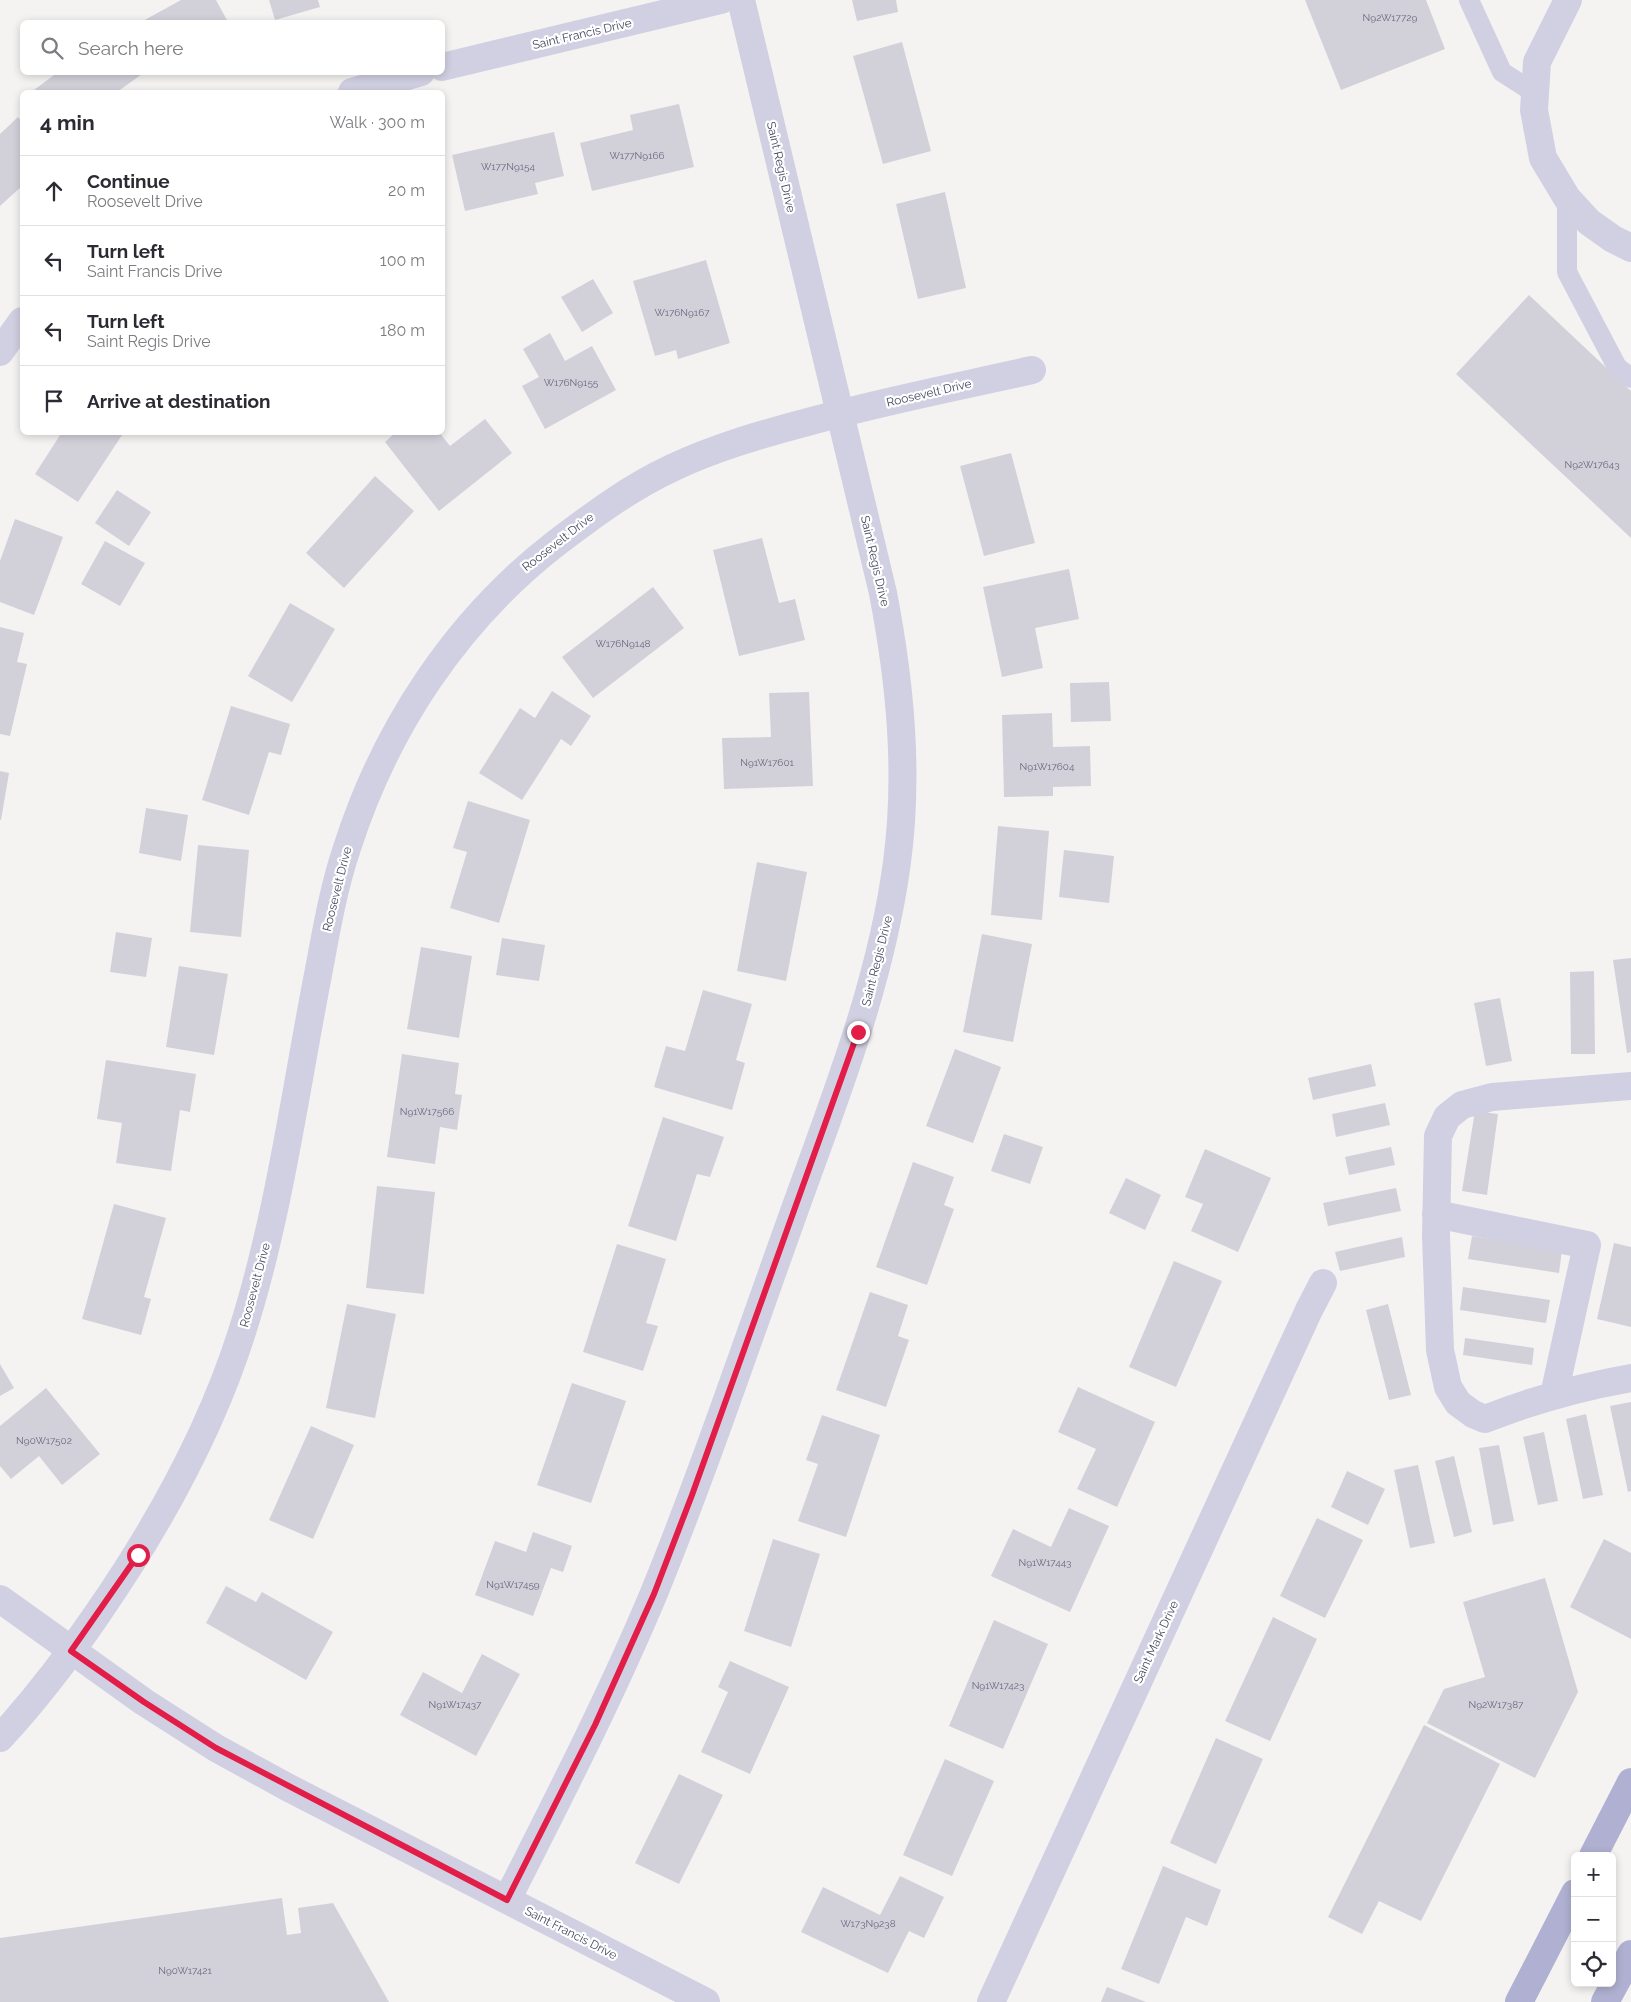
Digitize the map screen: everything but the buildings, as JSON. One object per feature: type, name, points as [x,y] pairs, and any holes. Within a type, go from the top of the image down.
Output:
[{"type":"main road","points":[[1595,1852],[1631,1782]]},
{"type":"main road","points":[[1519,2002],[1572,1897]]},
{"type":"main road","points":[[1605,2002],[1631,1954]]},
{"type":"street","name":"Saint Francis Drive","points":[[445,66],[721,0]]},
{"type":"street","name":"Saint Regis Drive","points":[[507,1900],[595,1725],[654,1594],[692,1495],[858,1032],[884,939],[898,861],[903,788],[900,697],[883,593],[741,0]]},
{"type":"street","points":[[1568,0],[1537,62],[1534,110],[1542,158],[1567,198],[1589,222],[1613,239],[1631,248]]},
{"type":"street","points":[[359,90],[411,75]]},
{"type":"street","points":[[0,352],[20,324]]},
{"type":"street","name":"Roosevelt Drive","points":[[0,1738],[71,1651],[138,1555],[169,1502],[198,1445],[241,1338],[269,1232],[330,913],[346,850],[366,794],[396,731],[433,671],[488,603],[525,567],[605,506],[671,468],[750,438],[840,413],[1032,370]]},
{"type":"street","points":[[1631,1086],[1492,1097],[1462,1105],[1447,1117],[1438,1136],[1436,1214],[1440,1350],[1448,1387],[1458,1403],[1472,1414],[1485,1419],[1528,1402],[1585,1386],[1631,1378]]},
{"type":"street","points":[[1436,1214],[1587,1245],[1554,1395]]},
{"type":"street","name":"Saint Mark Drive","points":[[991,2002],[1323,1283]]},
{"type":"street","name":"Saint Francis Drive","points":[[0,1599],[144,1702],[216,1748],[507,1900],[675,1995],[706,2002]]},
{"type":"lane","points":[[1469,0],[1502,72],[1535,93]]},
{"type":"lane","points":[[1567,198],[1567,272],[1617,367],[1631,378]]},
{"type":"route","points":[[138,1555],[71,1651],[144,1702],[216,1748],[287,1787],[507,1900],[595,1725],[654,1594],[692,1495],[858,1032]]}]
